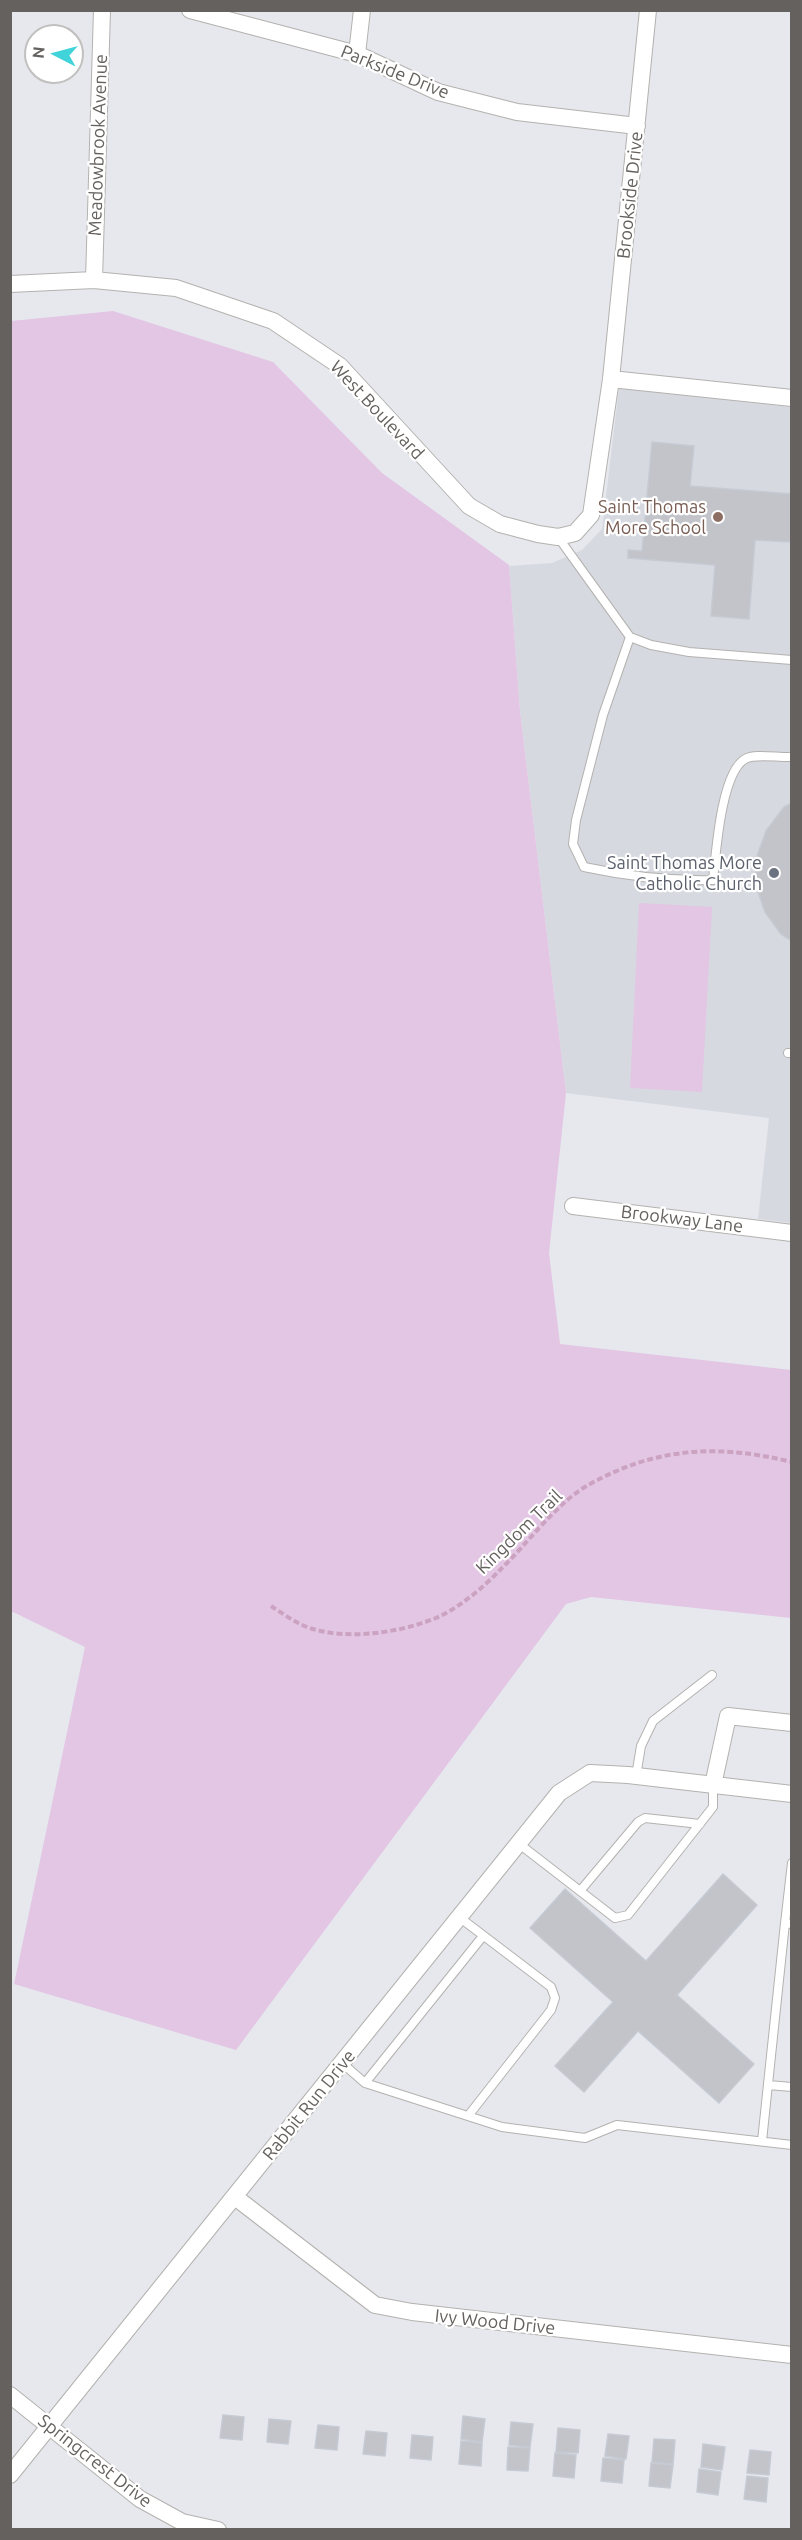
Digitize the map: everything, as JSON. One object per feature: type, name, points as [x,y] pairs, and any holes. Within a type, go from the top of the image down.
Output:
[{"type":"street","name":"Meadowbrook Avenue","points":[[94,280],[102,10]]},
{"type":"street","name":"Parkside Drive","points":[[190,10],[357,54],[438,92],[517,112],[638,126]]},
{"type":"street","points":[[357,54],[362,10]]},
{"type":"street","name":"Brookside Drive","points":[[611,380],[648,10]]},
{"type":"street","name":"West Boulevard","points":[[10,284],[94,280],[176,288],[273,321],[340,366],[469,506],[500,524],[558,537]]},
{"type":"street","points":[[558,537],[574,533],[591,515],[611,380],[792,398]]},
{"type":"street","name":"Brookway Lane","points":[[573,1206],[792,1233]]},
{"type":"street","points":[[714,1785],[728,1716],[792,1723]]},
{"type":"street","name":"Rabbit Run Drive","points":[[10,2475],[559,1792],[590,1773],[632,1775],[792,1794]]},
{"type":"street","name":"Ivy Wood Drive","points":[[235,2197],[375,2305],[411,2312],[792,2355]]},
{"type":"street","name":"Springcrest Drive","points":[[10,2396],[50,2425],[140,2499],[182,2522],[218,2529]]},
{"type":"lane","points":[[558,537],[630,637],[651,645],[688,652],[792,660]]},
{"type":"lane","points":[[630,637],[603,715],[576,820],[573,844],[584,867],[614,873],[687,881],[713,880],[720,813],[737,766],[747,758],[792,758]]},
{"type":"lane","points":[[632,1775],[641,1746],[653,1721],[712,1675]]},
{"type":"lane","points":[[519,1843],[615,1918],[628,1916],[713,1807],[714,1785]]},
{"type":"lane","points":[[580,1891],[638,1822],[645,1818],[700,1824]]},
{"type":"lane","points":[[762,2142],[788,1924],[792,1863]]},
{"type":"lane","points":[[459,1917],[551,1987],[555,1998],[551,2010],[468,2116]]},
{"type":"lane","points":[[365,2083],[483,1936]]},
{"type":"lane","points":[[342,2063],[365,2083],[502,2127],[585,2138],[617,2125],[792,2145]]},
{"type":"lane","points":[[768,2085],[792,2088]]},
{"type":"path","name":"Kingdom Trail","points":[[271,1606],[306,1627],[342,1634],[390,1630],[437,1618],[468,1598],[499,1572],[554,1514],[587,1486],[630,1464],[687,1451],[751,1452],[792,1462]]},
{"type":"shaded area","points":[[113,311],[273,362],[382,473],[509,565],[520,711],[566,1093],[549,1253],[560,1344],[791,1370],[791,1618],[591,1597],[566,1604],[236,2050],[14,1984],[85,1647],[11,1611],[11,321]]},
{"type":"shaded area","points":[[619,388],[791,407],[791,1223],[758,1219],[769,1118],[566,1093],[520,711],[509,566],[552,563],[582,550],[602,529]]},
{"type":"shaded area","points":[[639,903],[712,907],[702,1092],[630,1088]]},
{"type":"building","name":"Saint Thomas More School","points":[[652,442],[694,446],[690,486],[792,494],[792,542],[755,540],[749,619],[711,616],[715,565],[628,558],[628,550],[642,551]]},
{"type":"building","name":"Saint Thomas More Catholic Church","points":[[792,803],[792,941],[781,934],[765,912],[756,886],[756,859],[766,831],[784,807]]},
{"type":"building","points":[[723,1874],[757,1905],[677,1995],[754,2064],[719,2103],[638,2031],[584,2092],[555,2066],[613,2002],[530,1928],[565,1889],[646,1961]]},
{"type":"building","points":[[223,2415],[244,2417],[242,2440],[220,2438]]},
{"type":"building","points":[[463,2416],[485,2419],[482,2442],[461,2439]]},
{"type":"building","points":[[269,2419],[291,2421],[288,2444],[267,2442]]},
{"type":"building","points":[[511,2422],[533,2424],[530,2447],[509,2445]]},
{"type":"building","points":[[318,2425],[339,2427],[337,2450],[315,2448]]},
{"type":"building","points":[[558,2428],[580,2430],[578,2453],[556,2452]]},
{"type":"building","points":[[366,2431],[387,2433],[385,2456],[363,2454]]},
{"type":"building","points":[[608,2434],[629,2436],[626,2459],[605,2456]]},
{"type":"building","points":[[412,2435],[433,2437],[431,2460],[410,2458]]},
{"type":"building","points":[[654,2439],[675,2440],[673,2464],[652,2462]]},
{"type":"building","points":[[461,2441],[482,2443],[481,2466],[459,2464]]},
{"type":"building","points":[[703,2444],[725,2447],[722,2470],[701,2467]]},
{"type":"building","points":[[508,2447],[530,2448],[528,2471],[507,2470]]},
{"type":"building","points":[[750,2450],[771,2452],[769,2475],[747,2473]]},
{"type":"building","points":[[555,2453],[576,2455],[574,2478],[553,2476]]},
{"type":"building","points":[[603,2458],[624,2460],[622,2483],[601,2481]]},
{"type":"building","points":[[651,2463],[673,2465],[670,2488],[649,2486]]},
{"type":"building","points":[[699,2469],[721,2472],[718,2495],[697,2492]]},
{"type":"building","points":[[747,2476],[768,2478],[766,2502],[744,2499]]},
{"type":"place","name":"Saint Thomas More School","points":[[718,517]]},
{"type":"place","name":"Saint Thomas More Catholic Church","points":[[774,873]]}]
